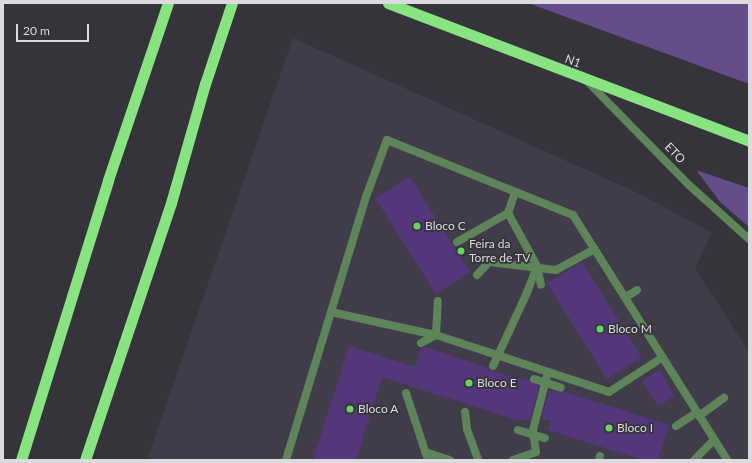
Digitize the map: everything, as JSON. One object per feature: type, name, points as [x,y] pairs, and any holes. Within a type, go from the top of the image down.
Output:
[{"type":"highway","points":[[21,460],[108,180],[168,3]]},
{"type":"highway","points":[[85,460],[171,203],[205,84],[232,3]]},
{"type":"highway","name":"N1","points":[[388,3],[587,81],[749,141]]},
{"type":"street","name":"ETO","points":[[587,81],[689,185],[749,239]]},
{"type":"street","points":[[286,460],[331,312],[388,140],[572,215],[626,297],[697,414],[727,460]]},
{"type":"street","points":[[457,242],[508,213],[515,193]]},
{"type":"street","points":[[508,213],[537,266],[541,285]]},
{"type":"street","points":[[477,275],[489,262],[537,266],[556,270],[581,258],[595,249]]},
{"type":"street","points":[[493,366],[526,295],[537,266]]},
{"type":"street","points":[[626,297],[637,290]]},
{"type":"street","points":[[436,335],[438,301]]},
{"type":"street","points":[[331,312],[436,335],[609,392],[663,357]]},
{"type":"street","points":[[421,343],[436,335]]},
{"type":"street","points":[[513,460],[536,452],[534,436],[548,372]]},
{"type":"street","points":[[534,380],[561,388]]},
{"type":"street","points":[[406,393],[428,460]]},
{"type":"street","points":[[676,426],[724,398]]},
{"type":"street","points":[[465,412],[467,429],[478,460]]},
{"type":"street","points":[[518,430],[534,436],[545,438]]},
{"type":"street","points":[[694,460],[714,440]]},
{"type":"street","points":[[425,452],[450,460]]},
{"type":"shaded area","points":[[528,3],[749,3],[749,84]]},
{"type":"shaded area","name":"Feira da Torre de TV","points":[[293,38],[640,194],[712,233],[695,268],[749,352],[749,460],[147,460]]},
{"type":"shaded area","points":[[696,170],[749,188],[749,227],[721,203]]},
{"type":"building","name":"Bloco C","points":[[410,177],[470,272],[436,294],[375,198]]},
{"type":"building","name":"Bloco M","points":[[582,262],[642,357],[607,379],[547,283]]},
{"type":"building","points":[[349,346],[415,367],[421,348],[424,347],[488,368],[491,371],[529,381],[539,386],[530,420],[517,420],[382,377],[356,460],[313,460]]},
{"type":"building","points":[[659,370],[675,396],[658,406],[642,381]]},
{"type":"building","name":"Bloco I","points":[[549,390],[565,392],[669,425],[658,460],[643,460],[548,430],[551,420],[541,420]]},
{"type":"place","name":"Bloco C","points":[[417,226]]},
{"type":"place","name":"Feira da Torre de TV","points":[[461,251]]},
{"type":"place","name":"Bloco M","points":[[600,329]]},
{"type":"place","name":"Bloco E","points":[[469,383]]},
{"type":"place","name":"Bloco A","points":[[350,409]]},
{"type":"place","name":"Bloco I","points":[[609,428]]}]
